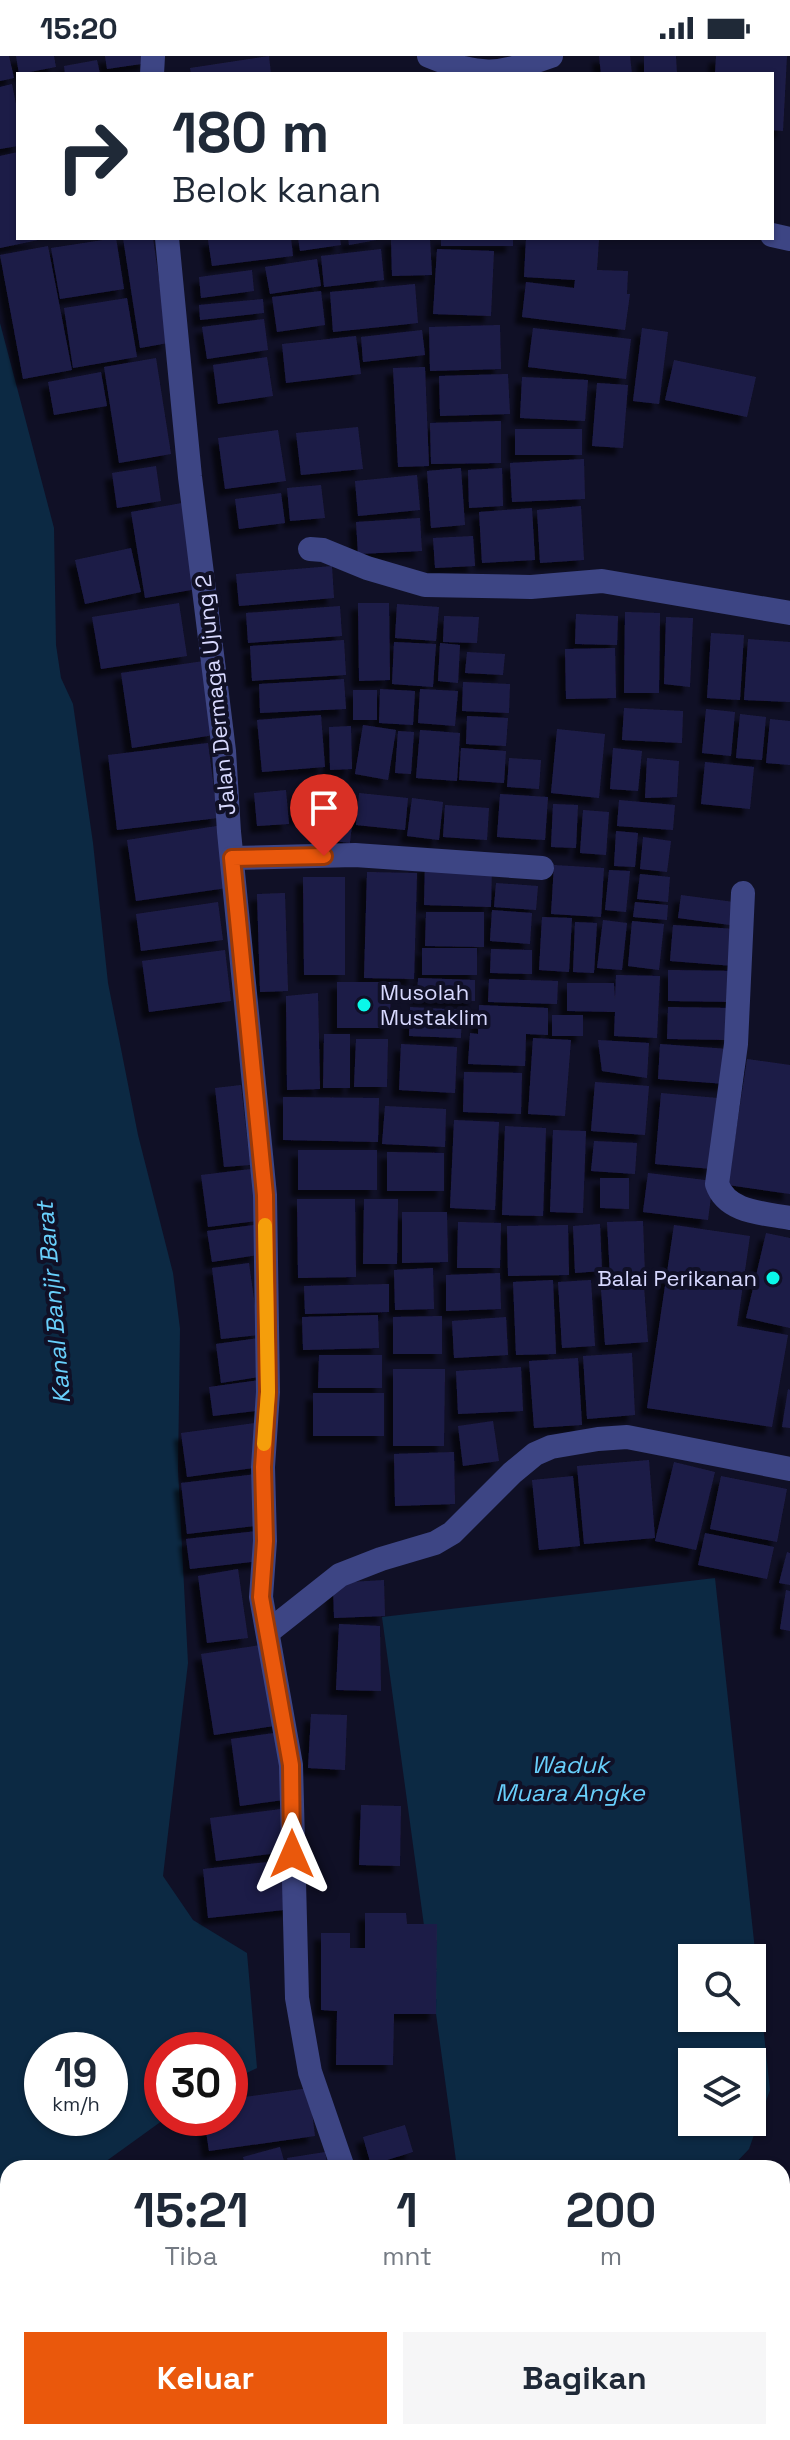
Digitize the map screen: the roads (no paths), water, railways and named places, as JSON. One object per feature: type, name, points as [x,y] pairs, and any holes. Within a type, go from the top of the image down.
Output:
[{"type":"street","points":[[429,56],[453,70],[483,72],[503,72],[551,56]]},
{"type":"street","name":"Jalan Dermaga Ujung 2","points":[[167,240],[190,477],[224,751],[265,1195],[268,1392],[263,1467],[265,1541],[261,1597],[291,1765],[296,1984],[301,2034],[310,2072],[340,2160]]},
{"type":"street","points":[[310,549],[323,550],[367,568],[425,585],[531,587],[602,581],[790,613]]},
{"type":"street","points":[[232,858],[355,855],[542,868]]},
{"type":"street","points":[[743,893],[736,1044],[717,1184],[726,1200],[735,1205],[790,1218]]},
{"type":"street","points":[[268,1632],[340,1575],[435,1543],[452,1533],[512,1473],[535,1454],[551,1447],[627,1437],[790,1469]]},
{"type":"water","name":"Kanal Banjir Barat","points":[[0,323],[54,528],[56,645],[61,678],[73,704],[93,843],[108,983],[138,1135],[173,1273],[180,1329],[178,1470],[188,1663],[163,1876],[193,1920],[247,1953],[257,2068],[248,2072],[248,2032],[144,2032],[144,2134],[108,2160],[0,2160]]},
{"type":"water","name":"Waduk Muara Angke","points":[[715,1578],[754,1944],[678,1944],[678,2032],[764,2032],[765,2048],[678,2048],[678,2136],[754,2136],[749,2149],[739,2160],[456,2160],[382,1617]]},
{"type":"water","name":"Waduk Muara Angke","points":[[766,2053],[770,2090],[766,2101]]},
{"type":"place","name":"Musolah Mustaklim","points":[[364,1005]]},
{"type":"place","name":"Balai Perikanan","points":[[773,1278]]}]
